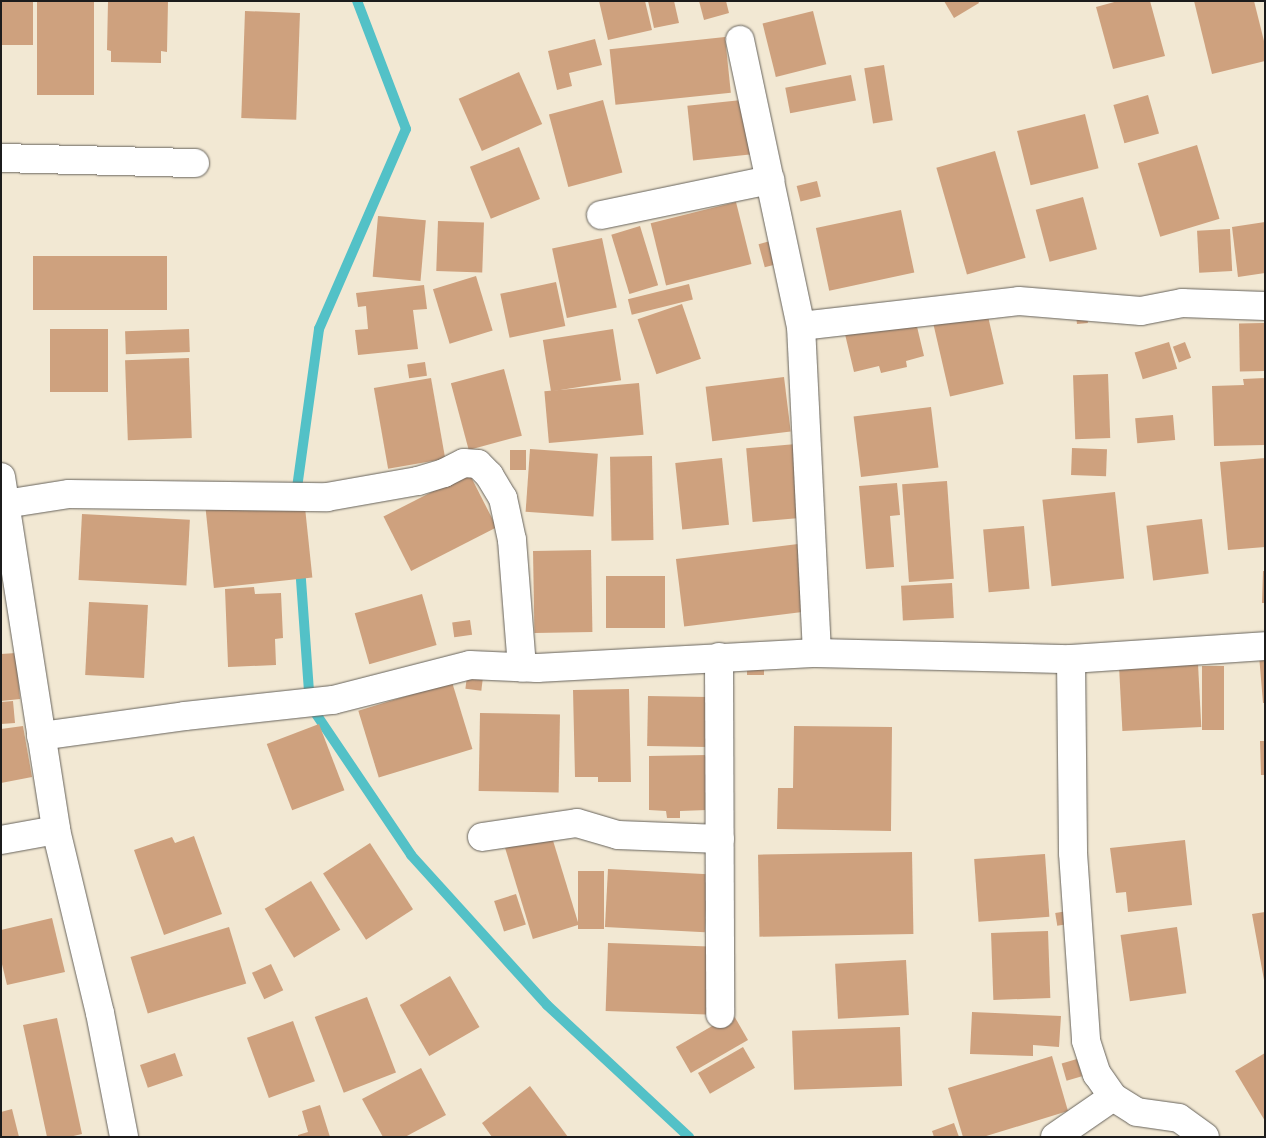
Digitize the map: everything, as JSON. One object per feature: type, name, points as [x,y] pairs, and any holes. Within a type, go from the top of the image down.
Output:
[{"type":"street","points":[[740,40],[801,326],[817,653]]},
{"type":"street","points":[[1,158],[195,163]]},
{"type":"street","points":[[601,216],[770,180]]},
{"type":"street","points":[[801,326],[1019,300],[1140,311],[1182,303],[1265,306]]},
{"type":"street","points":[[5,504],[69,494],[327,497],[418,481],[444,473],[464,463],[478,464],[489,475],[503,498],[512,540],[522,668]]},
{"type":"street","points":[[1,476],[56,830],[100,1013],[124,1137]]},
{"type":"street","points":[[41,736],[185,716],[333,700],[470,665],[522,668],[817,653],[1071,659],[1265,646]]},
{"type":"street","points":[[719,657],[720,1014]]},
{"type":"street","points":[[1071,659],[1073,853],[1086,1041],[1097,1074],[1113,1097],[1137,1112],[1178,1118],[1205,1137]]},
{"type":"street","points":[[482,837],[577,823],[618,835],[720,839]]},
{"type":"street","points":[[1,840],[56,830]]},
{"type":"street","points":[[1055,1137],[1113,1097]]},
{"type":"building","points":[[1,1],[33,1],[33,45],[1,45]]},
{"type":"building","points":[[37,1],[94,1],[94,95],[37,95]]},
{"type":"building","points":[[108,1],[168,1],[167,52],[161,51],[161,63],[111,62],[111,51],[107,50]]},
{"type":"building","points":[[599,1],[645,1],[652,30],[608,40]]},
{"type":"building","points":[[648,1],[674,1],[679,23],[654,28]]},
{"type":"building","points":[[699,1],[726,1],[729,13],[704,20]]},
{"type":"building","points":[[944,1],[978,1],[979,3],[954,18]]},
{"type":"building","points":[[1118,1],[1150,1],[1165,56],[1113,69],[1096,7]]},
{"type":"building","points":[[1194,1],[1254,1],[1265,45],[1265,61],[1212,74]]},
{"type":"building","points":[[245,11],[300,13],[296,120],[241,118]]},
{"type":"building","points":[[813,11],[826,64],[776,77],[763,24]]},
{"type":"building","points":[[725,37],[731,93],[615,105],[610,49]]},
{"type":"building","points":[[595,39],[602,65],[569,73],[572,86],[557,90],[548,51]]},
{"type":"building","points":[[884,65],[893,120],[873,123],[864,68]]},
{"type":"building","points":[[519,72],[542,124],[482,151],[459,99]]},
{"type":"building","points":[[851,75],[856,101],[790,113],[785,88]]},
{"type":"building","points":[[1148,95],[1159,133],[1124,143],[1113,105]]},
{"type":"building","points":[[751,99],[757,154],[693,160],[687,106]]},
{"type":"building","points":[[603,100],[622,172],[568,187],[549,114]]},
{"type":"building","points":[[1085,114],[1099,168],[1031,185],[1017,131]]},
{"type":"building","points":[[1197,145],[1220,219],[1160,237],[1138,163]]},
{"type":"building","points":[[519,147],[540,199],[491,219],[470,167]]},
{"type":"building","points":[[995,151],[1026,258],[967,275],[936,168]]},
{"type":"building","points":[[817,181],[821,197],[800,202],[797,186]]},
{"type":"building","points":[[1083,197],[1097,249],[1050,262],[1036,210]]},
{"type":"building","points":[[736,202],[751,264],[666,285],[651,223]]},
{"type":"building","points":[[901,210],[914,273],[829,291],[816,228]]},
{"type":"building","points":[[378,216],[426,220],[421,281],[373,277]]},
{"type":"building","points":[[438,221],[484,223],[482,273],[436,271]]},
{"type":"building","points":[[1265,222],[1265,273],[1238,277],[1232,227]]},
{"type":"building","points":[[640,226],[658,285],[629,294],[611,235]]},
{"type":"building","points":[[1230,229],[1232,271],[1199,273],[1197,231]]},
{"type":"building","points":[[602,238],[617,307],[567,318],[552,249]]},
{"type":"building","points":[[774,240],[780,263],[765,267],[759,244]]},
{"type":"building","points":[[33,256],[167,256],[167,310],[33,310]]},
{"type":"building","points":[[476,276],[493,331],[450,344],[433,289]]},
{"type":"building","points":[[556,282],[565,326],[510,338],[500,294]]},
{"type":"building","points":[[689,284],[693,300],[632,315],[628,299]]},
{"type":"building","points":[[424,285],[427,309],[413,310],[418,349],[358,355],[355,330],[368,329],[366,306],[358,307],[356,293]]},
{"type":"building","points":[[1086,301],[1088,323],[1077,324],[1075,302]]},
{"type":"building","points":[[682,304],[701,359],[656,374],[638,319]]},
{"type":"building","points":[[987,312],[1004,384],[950,396],[933,324]]},
{"type":"building","points":[[914,314],[924,356],[906,361],[907,367],[881,373],[879,366],[854,372],[844,330]]},
{"type":"building","points":[[1239,323],[1264,323],[1265,371],[1240,371]]},
{"type":"building","points":[[50,329],[108,329],[108,392],[50,392]]},
{"type":"building","points":[[189,329],[190,352],[126,354],[125,331]]},
{"type":"building","points":[[613,329],[621,380],[551,391],[543,340]]},
{"type":"building","points":[[1169,342],[1177,369],[1143,379],[1135,353]]},
{"type":"building","points":[[1185,342],[1191,358],[1179,363],[1173,347]]},
{"type":"building","points":[[189,358],[192,438],[128,440],[125,360]]},
{"type":"building","points":[[425,362],[427,376],[409,378],[407,365]]},
{"type":"building","points":[[504,369],[522,436],[469,450],[451,383]]},
{"type":"building","points":[[1108,374],[1110,438],[1075,439],[1073,375]]},
{"type":"building","points":[[784,377],[791,432],[712,441],[706,387]]},
{"type":"building","points":[[431,378],[445,459],[388,469],[374,388]]},
{"type":"building","points":[[1265,378],[1265,445],[1214,446],[1212,386],[1244,385],[1243,379]]},
{"type":"building","points":[[639,383],[644,435],[549,443],[544,391]]},
{"type":"building","points":[[931,407],[938,468],[861,477],[854,417]]},
{"type":"building","points":[[1173,415],[1175,440],[1137,443],[1135,418]]},
{"type":"building","points":[[796,444],[802,518],[753,522],[746,448]]},
{"type":"building","points":[[1072,448],[1107,449],[1106,476],[1071,475]]},
{"type":"building","points":[[530,449],[598,454],[593,517],[526,512]]},
{"type":"building","points":[[510,450],[526,450],[526,470],[510,470]]},
{"type":"building","points":[[652,456],[653,540],[611,541],[610,457]]},
{"type":"building","points":[[722,458],[729,525],[682,530],[675,463]]},
{"type":"building","points":[[1265,458],[1265,547],[1228,550],[1220,462]]},
{"type":"building","points":[[469,473],[497,527],[411,571],[383,517]]},
{"type":"building","points":[[947,481],[954,579],[909,582],[902,484]]},
{"type":"building","points":[[897,483],[900,515],[890,516],[894,567],[866,569],[859,486]]},
{"type":"building","points":[[1115,492],[1124,579],[1051,586],[1042,500]]},
{"type":"building","points":[[304,498],[312,578],[214,588],[206,508]]},
{"type":"building","points":[[82,514],[190,520],[186,586],[79,580]]},
{"type":"building","points":[[1202,519],[1209,574],[1153,580],[1146,526]]},
{"type":"building","points":[[1024,526],[1029,589],[989,592],[983,530]]},
{"type":"building","points":[[798,544],[806,611],[684,626],[676,559]]},
{"type":"building","points":[[591,550],[592,632],[534,633],[533,551]]},
{"type":"building","points":[[1263,571],[1265,571],[1265,603],[1262,603]]},
{"type":"building","points":[[606,576],[665,576],[665,628],[606,628]]},
{"type":"building","points":[[952,583],[954,618],[903,621],[901,586]]},
{"type":"building","points":[[254,587],[255,594],[281,593],[283,638],[275,639],[276,665],[228,667],[225,589]]},
{"type":"building","points":[[422,594],[437,645],[369,664],[355,613]]},
{"type":"building","points":[[89,602],[148,605],[144,678],[85,675]]},
{"type":"building","points":[[470,620],[472,635],[454,637],[452,623]]},
{"type":"building","points":[[16,653],[20,699],[1,701],[1,654]]},
{"type":"building","points":[[1265,654],[1265,703],[1263,703],[1259,655]]},
{"type":"building","points":[[747,657],[764,657],[764,675],[747,675]]},
{"type":"building","points":[[1198,664],[1201,727],[1122,731],[1119,668]]},
{"type":"building","points":[[1202,666],[1224,666],[1224,730],[1202,730]]},
{"type":"building","points":[[468,668],[484,670],[481,691],[465,689]]},
{"type":"building","points":[[452,682],[472,749],[379,778],[358,711]]},
{"type":"building","points":[[629,689],[631,782],[598,782],[598,777],[575,777],[573,690]]},
{"type":"building","points":[[648,696],[708,697],[707,747],[647,746]]},
{"type":"building","points":[[13,701],[15,723],[1,724],[1,702]]},
{"type":"building","points":[[480,713],[560,714],[559,792],[479,791]]},
{"type":"building","points":[[319,724],[344,790],[292,810],[267,744]]},
{"type":"building","points":[[23,726],[32,777],[1,783],[1,729]]},
{"type":"building","points":[[794,726],[892,727],[891,831],[777,829],[778,788],[793,788]]},
{"type":"building","points":[[1260,741],[1265,741],[1265,775],[1261,775]]},
{"type":"building","points":[[707,755],[707,810],[680,811],[680,818],[667,818],[666,811],[649,810],[649,756]]},
{"type":"building","points":[[551,834],[579,925],[533,939],[505,848]]},
{"type":"building","points":[[194,836],[222,914],[164,935],[134,850],[172,837],[175,843]]},
{"type":"building","points":[[1185,840],[1192,905],[1128,912],[1126,892],[1116,893],[1110,848]]},
{"type":"building","points":[[370,843],[413,909],[366,940],[323,873]]},
{"type":"building","points":[[912,852],[913,934],[759,937],[758,855]]},
{"type":"building","points":[[1045,854],[1049,917],[979,922],[974,859]]},
{"type":"building","points":[[608,869],[708,874],[705,932],[605,927]]},
{"type":"building","points":[[578,871],[604,871],[604,929],[578,929]]},
{"type":"building","points":[[311,881],[340,930],[294,958],[265,909]]},
{"type":"building","points":[[516,894],[526,924],[504,932],[494,901]]},
{"type":"building","points":[[1074,910],[1076,923],[1057,926],[1055,913]]},
{"type":"building","points":[[1265,912],[1265,980],[1264,980],[1252,914]]},
{"type":"building","points":[[52,918],[65,972],[7,985],[1,960],[1,930]]},
{"type":"building","points":[[229,927],[246,983],[148,1014],[131,957]]},
{"type":"building","points":[[1177,927],[1186,993],[1130,1001],[1121,935]]},
{"type":"building","points":[[1048,931],[1050,998],[993,1000],[991,933]]},
{"type":"building","points":[[608,943],[709,947],[707,1014],[606,1011]]},
{"type":"building","points":[[906,960],[909,1015],[838,1019],[835,964]]},
{"type":"building","points":[[271,964],[283,990],[264,999],[252,973]]},
{"type":"building","points":[[450,976],[480,1027],[429,1056],[400,1005]]},
{"type":"building","points":[[367,997],[396,1073],[344,1093],[315,1017]]},
{"type":"building","points":[[972,1012],[1061,1016],[1059,1047],[1033,1045],[1033,1056],[970,1054]]},
{"type":"building","points":[[733,1014],[748,1040],[691,1073],[676,1047]]},
{"type":"building","points":[[57,1018],[82,1134],[69,1137],[47,1137],[23,1025]]},
{"type":"building","points":[[293,1021],[315,1081],[269,1098],[247,1038]]},
{"type":"building","points":[[900,1027],[902,1086],[794,1090],[792,1031]]},
{"type":"building","points":[[743,1047],[755,1068],[710,1094],[698,1073]]},
{"type":"building","points":[[175,1053],[183,1076],[148,1088],[140,1065]]},
{"type":"building","points":[[1265,1053],[1265,1121],[1235,1071]]},
{"type":"building","points":[[1052,1056],[1068,1111],[983,1137],[963,1137],[948,1088]]},
{"type":"building","points":[[1077,1059],[1082,1076],[1067,1081],[1062,1063]]},
{"type":"building","points":[[421,1068],[446,1115],[405,1137],[383,1137],[362,1099]]},
{"type":"building","points":[[530,1086],[568,1137],[492,1137],[482,1123]]},
{"type":"building","points":[[320,1105],[330,1137],[298,1137],[298,1135],[308,1132],[302,1111]]},
{"type":"building","points":[[12,1109],[19,1137],[1,1137],[1,1112]]},
{"type":"building","points":[[954,1123],[959,1137],[934,1137],[932,1131]]},
{"type":"waterway","points":[[296,495],[319,329],[406,129],[357,1]]},
{"type":"waterway","points":[[300,566],[310,705],[411,855],[547,1005],[689,1137]]}]
